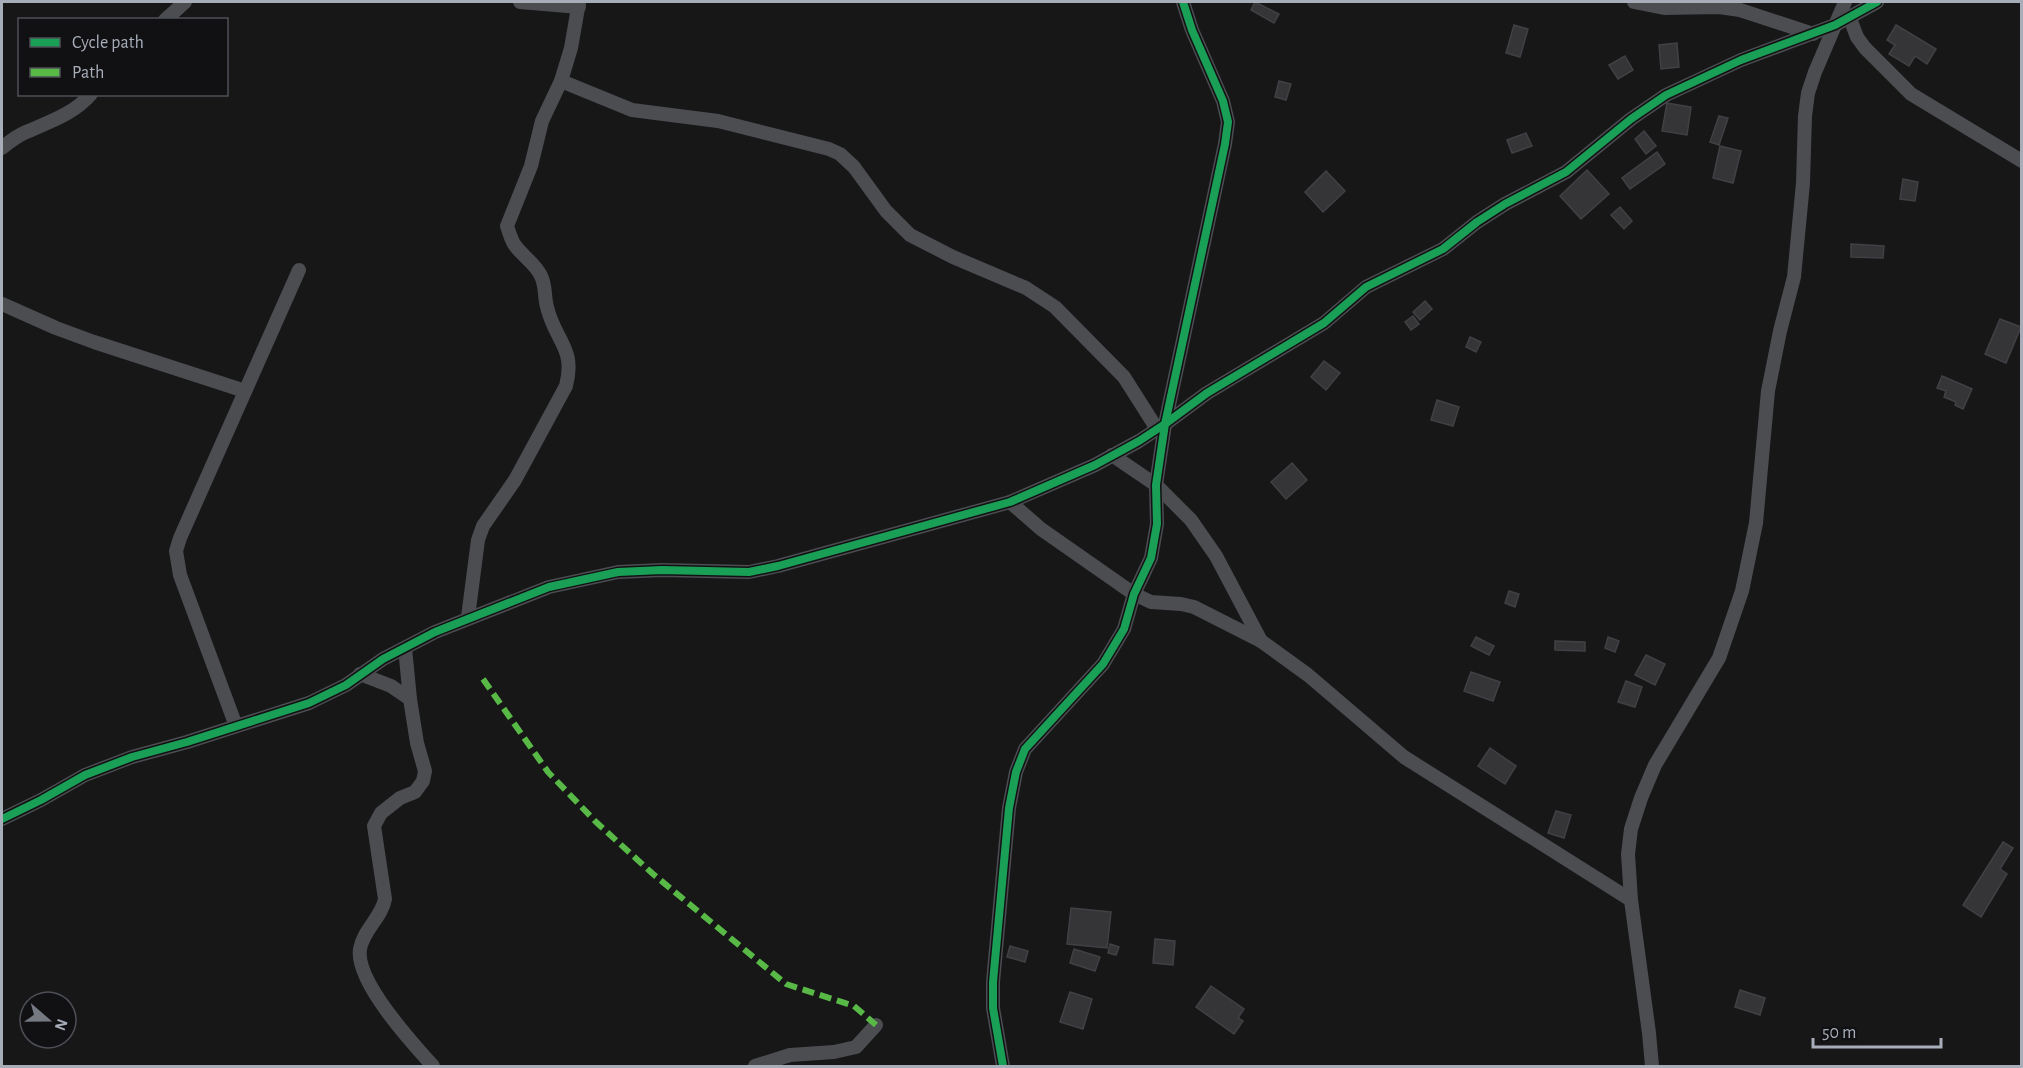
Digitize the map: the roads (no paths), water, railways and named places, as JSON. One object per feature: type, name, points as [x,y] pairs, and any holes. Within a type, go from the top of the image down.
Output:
[{"type":"street","points":[[167,18],[185,2]]},
{"type":"street","points":[[468,617],[478,540],[483,526],[515,480],[566,386],[570,371],[569,360],[547,306],[546,289],[542,277],[514,244],[507,226],[531,166],[542,121],[561,81],[571,48],[579,4],[520,2]]},
{"type":"street","points":[[1003,1066],[993,1008],[993,982],[1009,808],[1016,772],[1025,749],[1103,664],[1124,629],[1134,594],[1151,558],[1157,524],[1156,485],[1161,426],[1228,122],[1223,101],[1183,2]]},
{"type":"street","points":[[1634,2],[1664,8],[1719,7],[1740,10],[1812,34]]},
{"type":"street","points":[[1652,1066],[1631,900],[1628,854],[1631,829],[1655,765],[1719,658],[1742,591],[1756,523],[1768,391],[1794,277],[1808,93],[1845,2]]},
{"type":"street","points":[[2,819],[85,775],[132,757],[309,703],[346,685],[383,659],[468,617],[549,586],[618,572],[662,570],[748,572],[778,566],[1010,502],[1095,465],[1161,426],[1206,393],[1324,323],[1366,287],[1443,249],[1504,204],[1566,172],[1631,119],[1666,95],[1741,60],[1835,25],[1877,2]]},
{"type":"street","points":[[1849,16],[1857,37],[1865,48],[1911,94],[2022,161]]},
{"type":"street","points":[[561,81],[632,110],[718,121],[829,149],[840,154],[854,167],[886,211],[910,235],[953,257],[1026,288],[1055,307],[1124,376],[1161,426]]},
{"type":"street","points":[[2,148],[23,133],[69,113],[83,104],[89,96]]},
{"type":"street","points":[[236,726],[180,575],[176,551],[299,270]]},
{"type":"street","points":[[2,304],[94,342],[245,391]]},
{"type":"street","points":[[1112,455],[1156,485],[1191,519],[1204,537],[1261,641]]},
{"type":"street","points":[[1010,502],[1041,529],[1134,594],[1151,602],[1181,604],[1194,608],[1261,641],[1308,675],[1404,757],[1631,900]]},
{"type":"street","points":[[405,648],[417,743],[425,771],[423,781],[416,792],[400,798],[381,813],[374,825],[385,899],[384,905],[369,926],[359,950],[361,965],[368,982],[390,1015],[433,1066]]},
{"type":"street","points":[[360,674],[391,686],[410,699]]},
{"type":"street","points":[[755,1066],[790,1055],[834,1052],[856,1047],[876,1025]]}]
